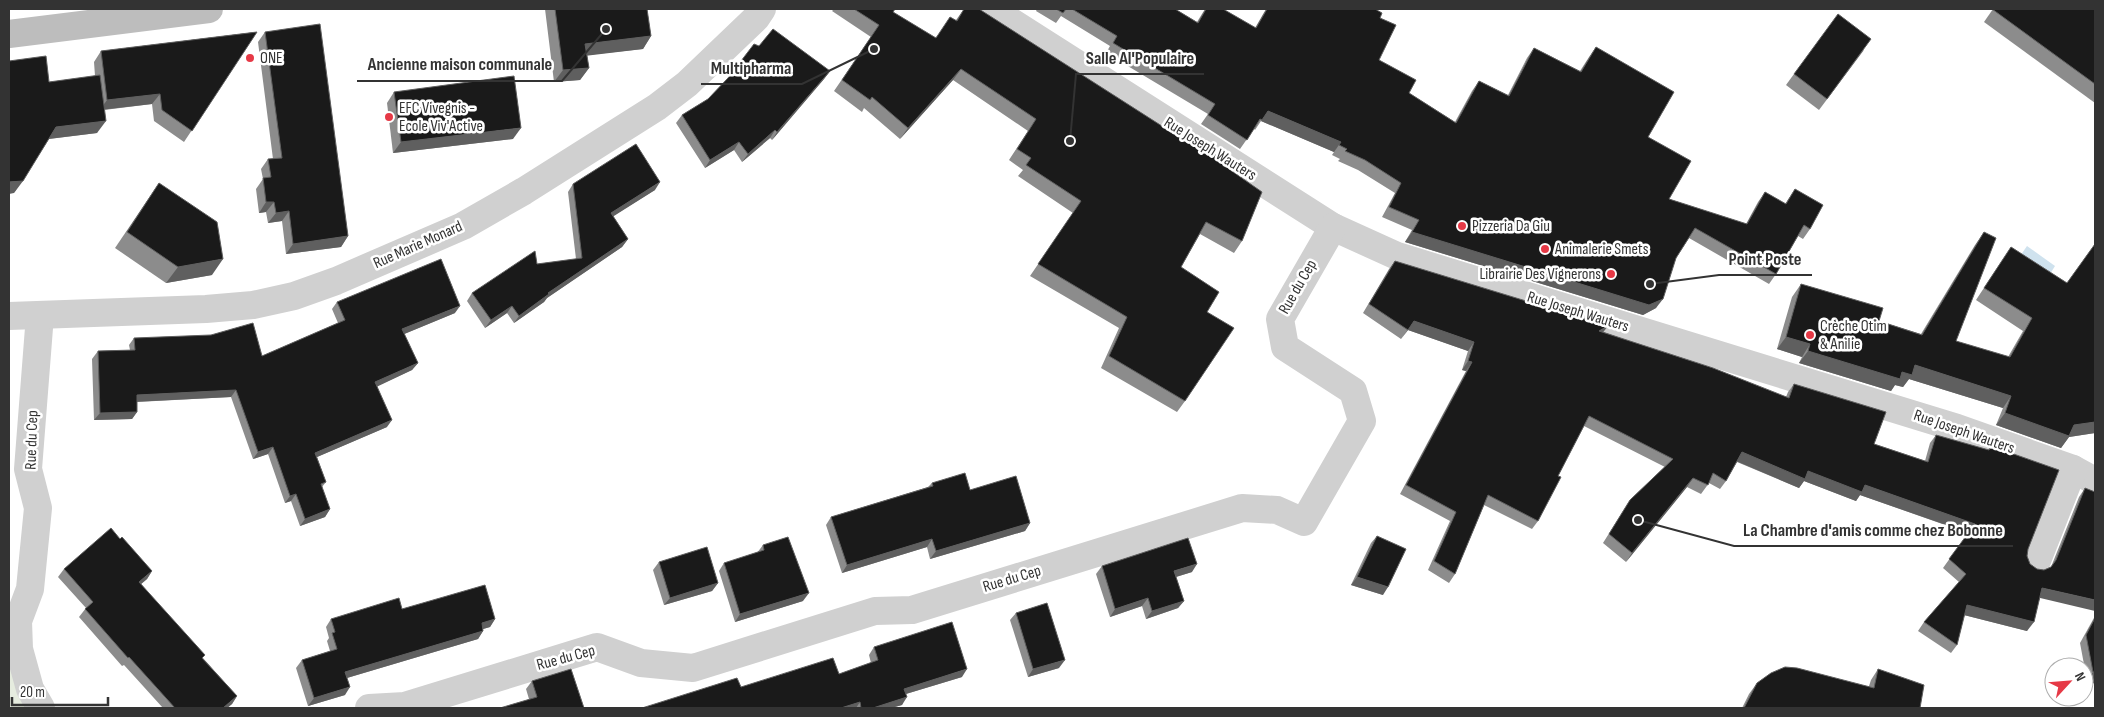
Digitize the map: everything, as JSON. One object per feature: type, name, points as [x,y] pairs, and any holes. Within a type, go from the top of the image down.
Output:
[{"type":"main road","points":[[9,34],[209,9]]},
{"type":"street","name":"Rue Marie Monard","points":[[9,316],[206,309],[252,305],[294,296],[336,281],[463,226],[524,191],[657,107],[687,84],[756,18],[762,9]]},
{"type":"street","name":"Rue Joseph Wauters","points":[[991,9],[1333,227],[1397,256],[1957,428],[2084,475]]},
{"type":"street","name":"Rue du Cep","points":[[369,708],[405,706],[597,647],[641,664],[692,668],[875,611],[912,610],[1242,508],[1277,510],[1304,522],[1362,421],[1353,391],[1285,347],[1280,319],[1333,227]]},
{"type":"street","name":"Rue du Cep","points":[[40,315],[28,468],[38,508],[30,589],[13,625],[30,689],[41,708]]},
{"type":"street","points":[[2036,563],[2084,475]]},
{"type":"shaded area","points":[[9,659],[28,708],[9,708]]},
{"type":"water","points":[[2027,246],[2055,266],[2045,282],[2016,262]]},
{"type":"building","points":[[555,9],[647,9],[651,36],[585,44],[589,68],[563,70]]},
{"type":"building","points":[[854,9],[895,9],[893,12],[936,38],[950,17],[957,21],[964,9],[979,9],[1190,144],[1192,139],[1232,165],[1229,169],[1262,192],[1242,241],[1206,222],[1181,267],[1219,292],[1207,312],[1234,328],[1185,401],[1109,356],[1127,317],[1038,264],[1081,201],[1026,165],[1031,158],[1017,149],[1036,119],[961,69],[908,128],[872,97],[870,100],[842,80],[879,25]]},
{"type":"building","points":[[1056,9],[1066,9],[1063,13]]},
{"type":"building","points":[[1072,9],[1175,9],[1198,23],[1206,9],[1223,9],[1256,28],[1267,9],[1375,9],[1382,13],[1380,18],[1396,25],[1379,60],[1416,80],[1409,93],[1456,123],[1479,81],[1509,96],[1534,48],[1581,72],[1596,47],[1674,92],[1648,137],[1691,161],[1669,199],[1747,224],[1765,192],[1786,204],[1795,189],[1823,205],[1810,229],[1804,225],[1776,274],[1695,228],[1676,258],[1663,299],[1649,305],[1412,232],[1419,220],[1389,207],[1401,183],[1365,160],[1345,151],[1347,149],[1339,145],[1341,142],[1268,111],[1262,120],[1260,119],[1247,140],[1208,115],[1215,104],[1113,43],[1117,36]]},
{"type":"building","points":[[1992,9],[2095,9],[2095,84]]},
{"type":"building","points":[[1838,14],[1871,39],[1827,99],[1794,74]]},
{"type":"building","points":[[320,24],[348,236],[293,244],[289,211],[276,213],[274,202],[266,202],[263,178],[271,177],[268,159],[282,158],[265,32]]},
{"type":"building","points":[[773,29],[830,71],[777,132],[775,130],[748,154],[739,142],[710,160],[682,115],[708,99],[728,78],[754,44],[759,46]]},
{"type":"building","points":[[257,32],[192,131],[162,110],[160,94],[107,100],[101,51]]},
{"type":"building","points":[[46,56],[49,82],[100,75],[106,121],[56,127],[23,181],[9,182],[9,61]]},
{"type":"building","points":[[514,76],[521,128],[401,142],[394,92]]},
{"type":"building","points":[[636,144],[660,182],[611,213],[628,239],[548,293],[519,316],[512,306],[491,320],[472,293],[535,251],[537,264],[582,258],[573,184]]},
{"type":"building","points":[[159,183],[217,222],[223,259],[178,267],[127,232]]},
{"type":"building","points":[[1984,232],[1996,238],[1956,341],[2010,357],[2032,318],[1984,288],[2011,247],[2067,283],[2095,244],[2095,422],[2074,425],[2069,436],[2005,413],[2011,396],[1915,365],[1912,375],[1902,372],[1900,379],[1808,351],[1810,344],[1786,337],[1801,284],[1883,308],[1879,321],[1922,335]]},
{"type":"building","points":[[441,259],[460,306],[402,329],[418,363],[375,382],[392,420],[315,453],[326,482],[321,484],[330,509],[305,519],[296,494],[290,496],[273,447],[258,452],[236,390],[137,395],[137,412],[100,413],[98,351],[135,350],[134,338],[211,335],[253,323],[262,356],[345,320],[337,302]]},
{"type":"building","points":[[1395,261],[1608,326],[1599,331],[1713,368],[1789,398],[1794,384],[1886,412],[1874,444],[1928,462],[1936,435],[1989,450],[1991,446],[2059,470],[2028,549],[2027,556],[2030,564],[2037,569],[2044,570],[2051,567],[2056,560],[2085,488],[2095,492],[2095,600],[2042,588],[2034,622],[1967,605],[1957,645],[1924,622],[1966,574],[1949,559],[1975,524],[1865,485],[1862,492],[1808,471],[1805,479],[1742,452],[1726,481],[1713,473],[1708,485],[1693,478],[1632,553],[1609,534],[1630,500],[1673,459],[1589,416],[1558,476],[1561,477],[1538,521],[1488,495],[1455,574],[1434,561],[1456,512],[1406,485],[1472,362],[1468,361],[1474,342],[1414,321],[1408,330],[1369,304]]},
{"type":"building","points":[[965,473],[970,490],[1016,476],[1030,523],[936,551],[932,539],[847,565],[831,517],[933,486],[932,483]]},
{"type":"building","points":[[111,528],[120,539],[122,537],[152,571],[139,582],[205,655],[202,658],[237,696],[223,708],[175,708],[85,609],[93,602],[64,569]]},
{"type":"building","points":[[1377,536],[1406,549],[1388,587],[1357,577]]},
{"type":"building","points":[[788,537],[809,593],[740,614],[724,563],[764,550],[763,545]]},
{"type":"building","points":[[1188,538],[1197,564],[1174,571],[1184,601],[1152,611],[1148,598],[1115,609],[1102,566]]},
{"type":"building","points":[[707,547],[718,583],[670,598],[659,562]]},
{"type":"building","points":[[485,585],[495,619],[482,623],[483,631],[345,672],[350,687],[314,698],[302,660],[337,649],[332,633],[335,632],[331,619],[399,598],[402,609]]},
{"type":"building","points":[[1047,603],[1065,660],[1033,669],[1016,613]]},
{"type":"building","points":[[2095,618],[2095,672],[2094,657],[2090,657],[2086,635]]},
{"type":"building","points":[[952,622],[967,669],[904,689],[907,697],[873,708],[861,708],[860,702],[841,708],[642,708],[737,678],[741,687],[833,658],[839,674],[878,660],[874,647]]},
{"type":"building","points":[[1785,667],[1797,668],[1874,688],[1878,669],[1924,685],[1920,708],[1744,708],[1757,683],[1771,673]]},
{"type":"building","points":[[571,669],[584,708],[500,708],[537,697],[532,681]]},
{"type":"place","name":"Ancienne maison communale","points":[[606,29]]},
{"type":"place","name":"Multipharma","points":[[874,49]]},
{"type":"place","name":"ONE","points":[[250,58]]},
{"type":"place","name":"EFC Vivegnis - Ecole Viv'Active","points":[[389,117]]},
{"type":"place","name":"Salle Al'Populaire","points":[[1070,141]]},
{"type":"place","name":"Pizzeria Da Giu","points":[[1462,226]]},
{"type":"place","name":"Animalerie Smets","points":[[1545,249]]},
{"type":"place","name":"Librairie Des Vignerons","points":[[1611,274]]},
{"type":"place","name":"Point Poste","points":[[1650,284]]},
{"type":"place","name":"Crèche Otim & Anilie","points":[[1810,335]]},
{"type":"place","name":"La Chambre d'amis comme chez Bobonne","points":[[1638,520]]}]
